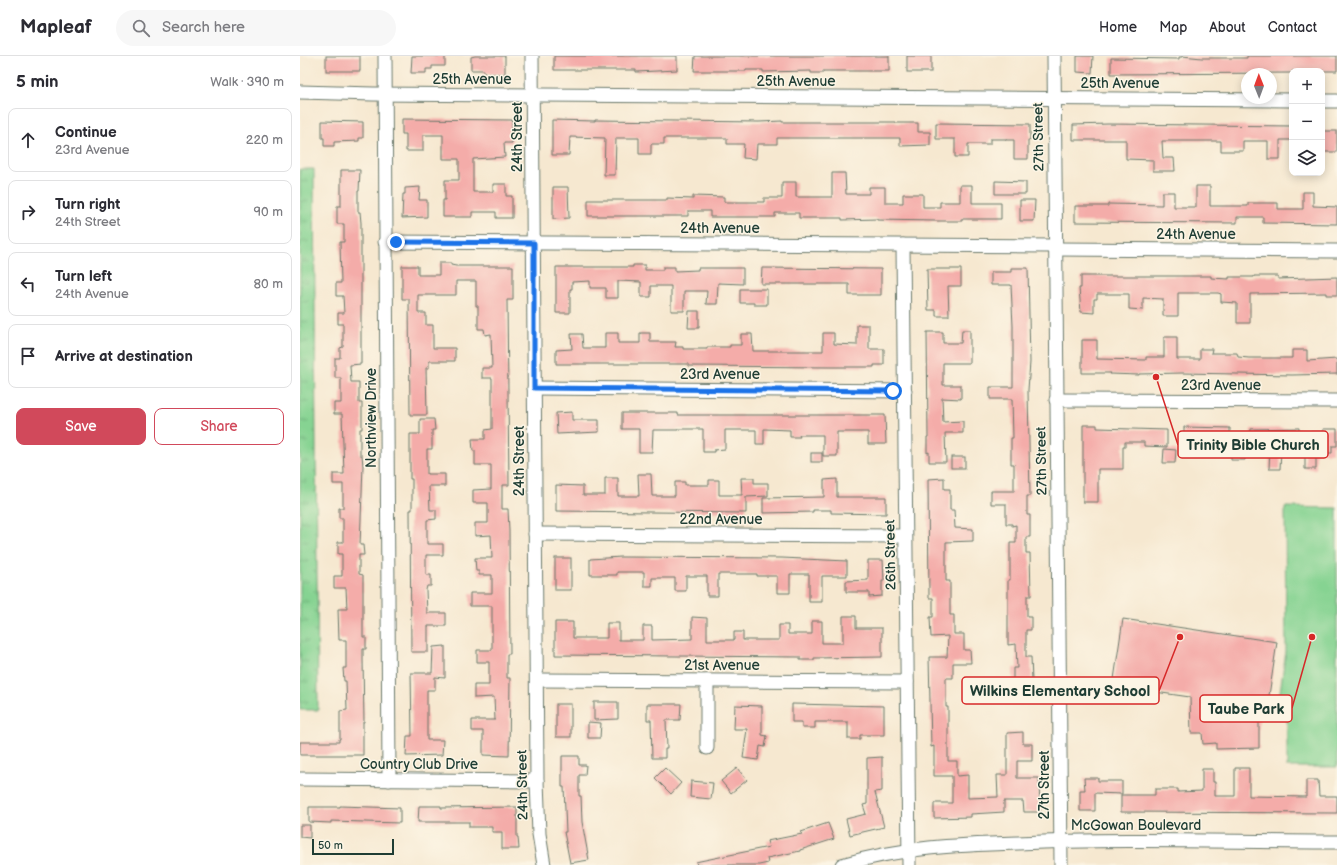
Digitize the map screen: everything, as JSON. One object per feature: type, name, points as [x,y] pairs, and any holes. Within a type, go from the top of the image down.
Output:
[{"type":"street","name":"Northview Drive","points":[[385,56],[384,94],[389,780]]},
{"type":"street","name":"24th Street","points":[[532,56],[537,781],[539,834],[544,865]]},
{"type":"street","name":"27th Street","points":[[1054,56],[1061,865]]},
{"type":"street","name":"25th Avenue","points":[[300,92],[384,94],[1289,100]]},
{"type":"street","points":[[1325,101],[1337,101]]},
{"type":"street","name":"24th Avenue","points":[[385,242],[1337,251]]},
{"type":"street","name":"26th Street","points":[[903,246],[909,865]]},
{"type":"street","name":"23rd Avenue","points":[[534,388],[904,391]]},
{"type":"street","name":"23rd Avenue","points":[[1056,400],[1337,402]]},
{"type":"street","name":"22nd Avenue","points":[[535,534],[905,536]]},
{"type":"street","name":"21st Avenue","points":[[537,680],[907,682]]},
{"type":"street","points":[[707,681],[707,748]]},
{"type":"street","name":"Country Club Drive","points":[[300,779],[537,781]]},
{"type":"street","name":"McGowan Boulevard","points":[[842,865],[865,858],[909,849],[951,846],[1061,841],[1337,842]]},
{"type":"green space","points":[[300,169],[314,169],[318,710],[300,710]]},
{"type":"green space","points":[[1285,507],[1337,508],[1337,767],[1287,767],[1287,714],[1277,712],[1286,651]]},
{"type":"building","points":[[326,56],[360,56],[360,71],[326,71]]},
{"type":"building","points":[[412,56],[445,56],[445,66],[432,66],[432,69],[426,69],[426,73],[411,73]]},
{"type":"building","points":[[505,56],[505,74],[484,74],[484,70],[471,70],[471,57]]},
{"type":"building","points":[[554,56],[677,56],[677,70],[636,72],[636,70],[554,70]]},
{"type":"building","points":[[695,56],[889,56],[889,71],[823,71],[823,73],[811,73],[811,71],[763,72],[763,70],[694,71]]},
{"type":"building","points":[[907,56],[931,56],[931,72],[907,72]]},
{"type":"building","points":[[1077,56],[1093,56],[1092,73],[1077,72]]},
{"type":"building","points":[[1247,56],[1337,56],[1337,71],[1325,71],[1325,68],[1289,68],[1289,73],[1277,73],[1277,68],[1241,68],[1241,73],[1111,74],[1111,58],[1179,59],[1179,57],[1247,58]]},
{"type":"building","points":[[402,119],[512,120],[512,143],[504,143],[505,157],[473,159],[473,192],[493,192],[493,184],[506,184],[506,196],[512,196],[512,218],[496,218],[496,212],[472,212],[472,217],[443,217],[445,180],[459,180],[459,159],[443,159],[443,135],[423,135],[423,151],[406,151],[406,134],[402,134]]},
{"type":"building","points":[[552,120],[918,123],[918,132],[930,132],[930,145],[900,146],[900,138],[777,138],[777,144],[757,144],[756,159],[743,158],[744,144],[727,144],[727,138],[664,138],[664,144],[651,144],[651,154],[639,154],[639,138],[616,138],[615,175],[604,175],[605,138],[570,137],[569,155],[552,155]]},
{"type":"building","points":[[322,121],[363,122],[363,138],[359,138],[359,141],[334,142],[334,146],[324,146],[324,138],[322,138]]},
{"type":"building","points":[[936,123],[1030,124],[1028,159],[1014,159],[1014,140],[1006,139],[990,139],[990,144],[968,144],[968,157],[955,157],[955,139],[936,139]]},
{"type":"building","points":[[1073,125],[1289,126],[1289,140],[1280,140],[1280,159],[1268,159],[1268,141],[1243,141],[1243,151],[1221,151],[1221,141],[1162,141],[1163,158],[1174,158],[1175,171],[1153,171],[1153,160],[1126,159],[1126,140],[1073,140]]},
{"type":"building","points":[[1325,131],[1337,131],[1337,152],[1325,152]]},
{"type":"building","points":[[341,170],[360,170],[358,212],[360,212],[361,223],[361,364],[350,365],[351,382],[359,382],[359,403],[362,403],[360,455],[362,455],[363,466],[360,545],[363,545],[364,555],[359,555],[359,574],[363,575],[363,637],[366,637],[366,649],[363,649],[363,755],[300,755],[300,742],[339,742],[340,711],[347,710],[346,681],[344,681],[343,668],[346,668],[346,640],[339,640],[338,609],[347,609],[346,588],[334,588],[334,576],[342,576],[342,554],[338,554],[338,542],[343,542],[343,518],[339,518],[339,508],[343,508],[343,484],[333,484],[333,474],[344,474],[342,414],[334,414],[334,403],[341,403],[341,378],[335,378],[335,358],[340,358],[340,348],[343,347],[343,324],[338,324],[338,313],[344,313],[343,296],[336,296],[336,283],[341,283],[340,242],[344,242],[344,224],[337,224],[337,206],[341,206]]},
{"type":"building","points":[[832,173],[845,173],[846,194],[869,194],[869,187],[885,187],[885,203],[903,203],[903,194],[923,194],[923,207],[940,207],[940,202],[960,202],[960,185],[972,185],[972,203],[1001,203],[1001,219],[962,219],[962,221],[877,219],[842,220],[842,218],[799,218],[799,213],[775,213],[775,217],[710,217],[710,211],[688,211],[688,216],[588,216],[588,200],[667,200],[667,198],[693,199],[693,196],[724,197],[724,202],[764,202],[764,198],[782,198],[782,182],[796,182],[796,197],[832,197]]},
{"type":"building","points":[[995,181],[1026,182],[1026,194],[995,194]]},
{"type":"building","points":[[1196,186],[1210,186],[1210,206],[1248,206],[1248,203],[1278,203],[1278,209],[1303,209],[1303,192],[1313,192],[1313,206],[1337,207],[1337,224],[1263,223],[1263,217],[1237,217],[1237,223],[1075,222],[1075,206],[1108,206],[1108,204],[1162,205],[1162,192],[1174,192],[1174,207],[1196,207]]},
{"type":"building","points":[[420,187],[419,200],[427,200],[427,217],[402,218],[403,194],[405,194],[405,188]]},
{"type":"building","points":[[553,187],[568,187],[569,218],[553,219]]},
{"type":"building","points":[[1020,200],[1035,200],[1034,221],[1020,221]]},
{"type":"building","points":[[439,263],[451,263],[451,265],[456,266],[513,266],[513,300],[507,300],[509,485],[502,485],[502,509],[508,509],[509,531],[510,654],[507,654],[507,678],[510,678],[509,756],[483,755],[483,731],[472,731],[472,720],[495,720],[494,697],[474,698],[474,685],[489,685],[489,662],[477,662],[477,650],[492,650],[492,606],[470,606],[470,593],[492,593],[492,575],[479,575],[479,571],[476,571],[475,558],[492,558],[491,535],[475,536],[475,523],[488,523],[488,503],[473,503],[473,490],[491,489],[491,465],[475,465],[475,451],[473,451],[472,439],[485,439],[485,430],[492,429],[492,378],[482,378],[482,368],[492,368],[491,334],[485,335],[484,329],[478,329],[476,281],[456,281],[456,295],[418,295],[418,313],[426,313],[426,325],[433,325],[433,348],[455,348],[455,361],[429,361],[429,368],[426,368],[427,415],[410,415],[409,299],[402,299],[402,266],[418,266],[418,275],[439,275]]},
{"type":"building","points":[[633,265],[645,265],[645,270],[663,270],[663,267],[675,267],[675,271],[698,270],[698,268],[743,268],[743,284],[718,283],[717,304],[706,304],[707,291],[684,291],[684,311],[671,311],[671,286],[651,286],[651,297],[641,297],[641,282],[618,281],[618,298],[606,298],[606,288],[590,288],[590,281],[572,282],[572,289],[570,289],[570,313],[556,313],[556,267],[633,267]]},
{"type":"building","points":[[762,268],[881,269],[881,295],[849,295],[849,284],[761,284]]},
{"type":"building","points":[[1011,268],[1028,268],[1030,496],[1027,496],[1027,515],[1030,515],[1030,537],[1026,537],[1026,553],[1030,553],[1031,596],[1027,596],[1027,617],[1031,617],[1031,630],[1026,630],[1026,657],[1031,657],[1032,680],[1029,680],[1029,686],[1013,687],[1013,668],[1017,668],[1016,644],[1008,645],[1008,580],[1010,580],[1010,543],[1016,543],[1016,525],[1012,526],[1012,524],[1006,524],[1006,504],[991,504],[991,491],[1014,491],[1014,464],[1011,464],[1011,438],[1013,438],[1012,399],[990,399],[990,387],[1013,387],[1011,285],[991,285],[991,272],[1011,272]]},
{"type":"building","points":[[927,269],[961,269],[961,286],[948,286],[949,316],[936,316],[936,310],[928,310]]},
{"type":"building","points":[[1081,276],[1211,276],[1211,278],[1229,279],[1229,277],[1254,276],[1278,276],[1278,279],[1337,277],[1337,295],[1326,295],[1326,293],[1250,294],[1250,323],[1237,323],[1237,303],[1221,302],[1221,294],[1218,293],[1178,293],[1178,316],[1163,316],[1163,299],[1143,298],[1143,310],[1129,309],[1129,294],[1097,294],[1097,299],[1094,299],[1094,313],[1081,312],[1079,288],[1081,288]]},
{"type":"building","points":[[740,289],[767,289],[767,305],[740,303]]},
{"type":"building","points":[[689,311],[699,311],[699,328],[688,328]]},
{"type":"building","points":[[857,325],[869,325],[869,349],[884,349],[884,365],[874,365],[874,367],[831,367],[688,366],[688,364],[556,364],[556,350],[572,349],[571,334],[582,334],[583,348],[605,348],[605,333],[618,333],[618,343],[640,343],[640,333],[650,333],[650,342],[676,342],[675,347],[683,347],[683,349],[707,349],[707,347],[730,347],[730,345],[741,345],[741,334],[752,334],[753,351],[823,351],[823,333],[834,333],[834,344],[857,345]]},
{"type":"building","points":[[962,330],[970,330],[970,363],[943,363],[943,385],[961,385],[961,399],[942,398],[943,422],[963,421],[963,433],[945,433],[946,462],[929,462],[929,452],[927,453],[927,332],[943,332],[943,343],[961,343]]},
{"type":"building","points":[[1164,337],[1177,337],[1177,359],[1200,359],[1200,349],[1212,349],[1211,353],[1237,353],[1238,357],[1249,358],[1292,358],[1292,350],[1307,350],[1307,361],[1337,359],[1337,374],[1292,375],[1182,373],[1139,375],[1082,373],[1082,340],[1097,340],[1097,359],[1146,360],[1146,357],[1164,357]]},
{"type":"building","points":[[572,412],[572,420],[599,420],[599,432],[557,434],[556,413]]},
{"type":"building","points":[[622,413],[678,413],[678,415],[885,415],[886,444],[868,444],[868,432],[837,432],[837,456],[823,456],[823,435],[799,435],[800,437],[790,437],[790,430],[764,429],[764,444],[756,444],[756,430],[725,430],[725,449],[714,450],[714,452],[703,452],[703,429],[678,429],[653,430],[652,452],[639,452],[639,429],[622,429]]},
{"type":"building","points":[[420,419],[434,419],[435,430],[432,430],[432,449],[427,449],[427,474],[445,474],[445,486],[429,486],[430,510],[436,510],[436,519],[427,520],[427,544],[443,544],[443,555],[426,555],[426,575],[431,575],[431,586],[427,586],[426,590],[427,613],[446,613],[446,626],[428,626],[428,652],[411,652],[410,510],[412,510],[412,479],[410,479],[410,434],[420,434]]},
{"type":"building","points":[[1083,425],[1097,425],[1097,428],[1167,430],[1167,447],[1144,446],[1144,442],[1125,442],[1125,447],[1123,447],[1123,469],[1098,469],[1098,502],[1083,502]]},
{"type":"building","points":[[1184,427],[1230,428],[1230,441],[1245,441],[1245,460],[1231,460],[1231,454],[1215,454],[1215,444],[1184,444]]},
{"type":"building","points":[[1299,428],[1299,432],[1323,432],[1323,429],[1337,429],[1337,446],[1332,446],[1332,453],[1316,453],[1316,469],[1305,469],[1305,449],[1281,449],[1280,469],[1269,469],[1270,446],[1250,445],[1251,429]]},
{"type":"building","points":[[1164,449],[1176,450],[1175,463],[1163,463]]},
{"type":"building","points":[[811,453],[822,453],[822,462],[811,462]]},
{"type":"building","points":[[951,457],[965,457],[965,468],[951,468]]},
{"type":"building","points":[[638,474],[651,474],[652,496],[675,496],[675,482],[685,482],[685,485],[709,485],[709,480],[719,480],[719,495],[742,495],[741,478],[754,478],[754,483],[768,483],[768,496],[746,497],[746,513],[556,511],[556,485],[583,486],[583,495],[605,495],[605,478],[618,478],[618,496],[639,496]]},
{"type":"building","points":[[944,478],[944,489],[950,489],[950,510],[954,510],[955,528],[973,529],[973,541],[946,542],[946,581],[950,581],[950,615],[954,615],[954,634],[964,634],[964,650],[970,650],[971,663],[953,663],[953,678],[946,678],[946,707],[948,707],[948,761],[957,761],[957,776],[968,775],[968,798],[998,797],[997,775],[1007,775],[1007,733],[1023,732],[1023,744],[1032,744],[1032,761],[1017,761],[1017,778],[1039,778],[1040,812],[1024,812],[1023,801],[1004,801],[1004,812],[971,814],[971,817],[934,818],[934,803],[952,803],[952,776],[934,776],[934,746],[931,747],[929,657],[947,657],[948,636],[931,637],[930,617],[933,617],[933,598],[929,598],[928,479]]},
{"type":"building","points":[[837,479],[837,497],[886,497],[886,514],[831,513],[831,510],[813,510],[813,512],[763,513],[763,498],[824,497],[824,480]]},
{"type":"building","points":[[621,557],[782,558],[847,561],[847,576],[822,576],[822,602],[809,602],[809,574],[790,574],[790,593],[777,593],[777,576],[757,576],[757,574],[718,574],[718,596],[707,596],[707,576],[686,576],[686,591],[675,591],[675,578],[652,578],[652,586],[644,586],[644,572],[617,572],[617,575],[590,575],[590,559]]},
{"type":"building","points":[[555,558],[571,558],[571,590],[555,590]]},
{"type":"building","points":[[868,560],[883,560],[884,581],[882,581],[882,596],[869,597],[869,592],[846,592],[846,581],[868,580]]},
{"type":"building","points":[[843,616],[856,616],[856,628],[882,628],[882,657],[814,658],[814,660],[800,660],[800,657],[555,655],[555,622],[573,622],[573,638],[607,638],[607,623],[619,623],[619,640],[643,640],[643,626],[652,626],[652,640],[692,639],[692,617],[707,618],[707,640],[734,640],[734,632],[743,632],[743,640],[779,640],[779,625],[788,625],[788,634],[812,634],[812,621],[822,621],[822,643],[843,643]]},
{"type":"building","points":[[1123,619],[1277,642],[1267,709],[1259,708],[1259,748],[1216,749],[1216,743],[1203,744],[1202,733],[1191,733],[1190,697],[1113,686]]},
{"type":"building","points":[[445,646],[445,678],[435,677],[435,690],[427,690],[427,740],[443,740],[442,755],[406,756],[407,736],[412,736],[411,673],[432,673],[433,647]]},
{"type":"building","points":[[594,702],[618,702],[618,719],[594,720]]},
{"type":"building","points":[[556,704],[571,704],[571,737],[556,737]]},
{"type":"building","points":[[647,704],[681,704],[680,720],[666,720],[667,749],[665,749],[665,758],[652,758],[651,720],[647,720]]},
{"type":"building","points":[[792,704],[884,706],[884,735],[860,735],[860,739],[848,739],[848,722],[815,722],[815,728],[802,728],[802,722],[792,722]]},
{"type":"building","points":[[735,705],[762,706],[762,735],[767,736],[765,747],[760,746],[758,760],[743,758],[747,729],[734,729]]},
{"type":"building","points":[[588,722],[601,723],[600,738],[588,738]]},
{"type":"building","points":[[562,756],[579,756],[579,765],[586,765],[585,775],[579,775],[579,796],[581,796],[582,822],[589,860],[570,863],[564,832],[566,832],[564,787],[562,787]]},
{"type":"building","points":[[882,757],[882,791],[875,792],[884,827],[850,835],[846,819],[866,814],[863,805],[867,804],[867,758]]},
{"type":"building","points":[[665,768],[681,783],[671,794],[655,778]]},
{"type":"building","points":[[737,768],[747,780],[731,793],[721,781]]},
{"type":"building","points":[[1235,768],[1249,768],[1249,796],[1306,797],[1306,780],[1318,780],[1319,796],[1337,796],[1337,813],[1121,812],[1121,795],[1155,795],[1155,789],[1178,789],[1178,792],[1202,791],[1202,769],[1213,769],[1215,796],[1235,796]]},
{"type":"building","points":[[1084,778],[1098,778],[1098,781],[1122,781],[1122,794],[1095,793],[1095,811],[1080,811],[1080,790],[1085,790]]},
{"type":"building","points":[[691,781],[713,783],[711,799],[690,797]]},
{"type":"building","points":[[340,806],[400,808],[400,823],[331,821],[331,823],[309,822],[309,807]]},
{"type":"building","points":[[419,806],[441,806],[441,808],[517,807],[517,837],[519,849],[502,849],[502,832],[492,832],[492,827],[469,827],[469,822],[418,822]]},
{"type":"building","points":[[828,823],[834,839],[800,851],[767,858],[768,863],[759,865],[697,865],[696,862],[769,847],[767,841],[802,834],[801,832]]},
{"type":"building","points":[[300,825],[310,825],[310,838],[300,837]]},
{"type":"place","name":"Trinity Bible Church","points":[[1156,377]]},
{"type":"place","name":"Wilkins Elementary School","points":[[1180,637]]},
{"type":"place","name":"Taube Park","points":[[1312,637]]},
{"type":"route","points":[[396,242],[534,243],[534,388],[893,391]]}]
